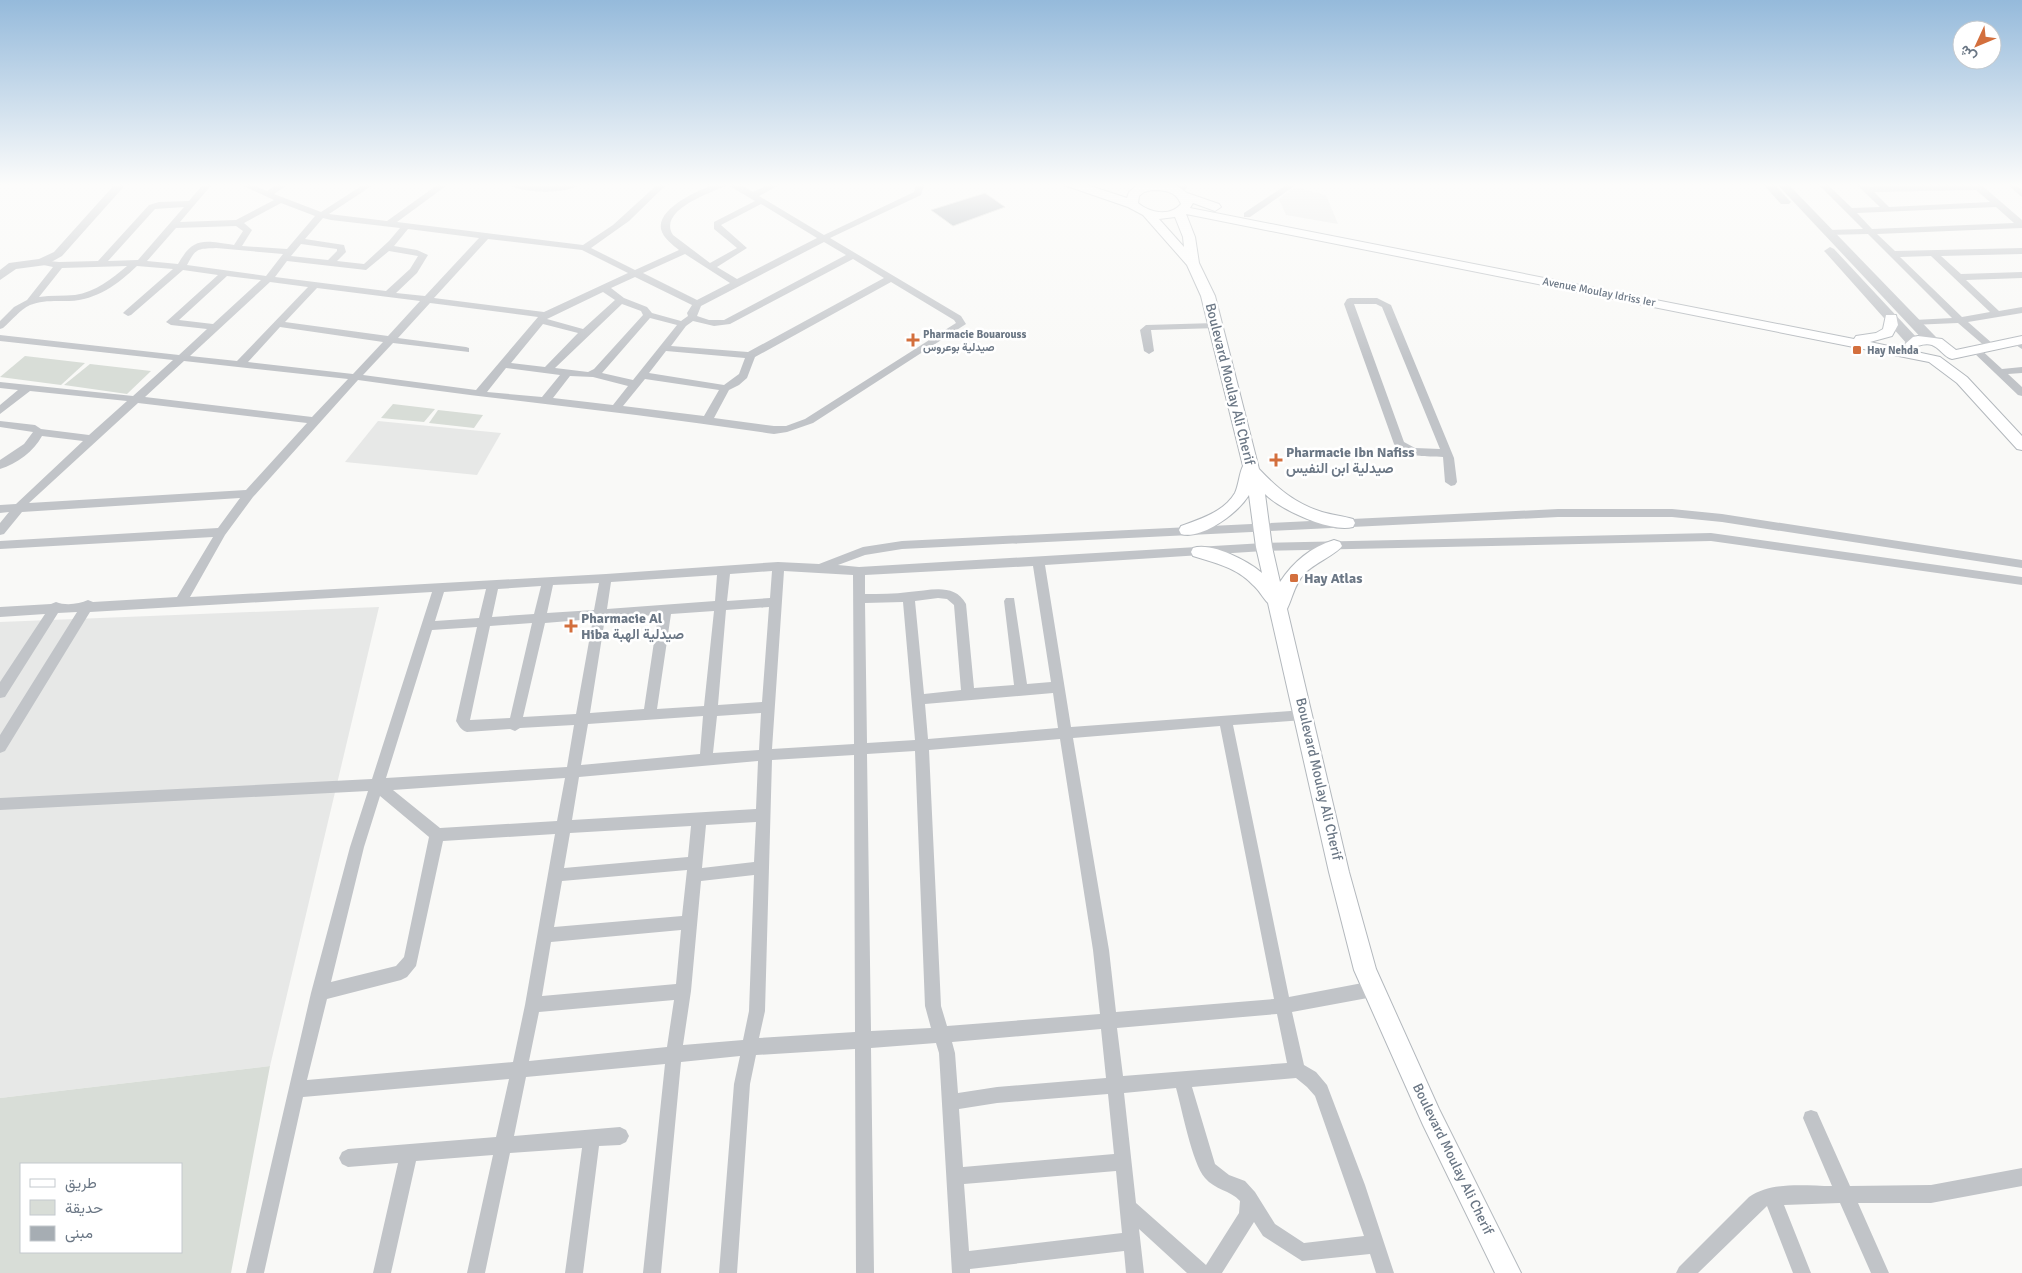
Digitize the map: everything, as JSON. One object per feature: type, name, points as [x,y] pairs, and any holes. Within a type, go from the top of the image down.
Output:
[{"type":"main road","name":"Boulevard Moulay Ali Cherif","points":[[1174,242],[1193,264]]},
{"type":"main road","name":"Boulevard Moulay Ali Cherif","points":[[1190,242],[1193,264],[1208,296],[1256,489],[1264,546],[1342,881],[1365,970],[1431,1117],[1508,1273]]},
{"type":"main road","name":"Avenue Moulay Idriss Ier","points":[[1356,242],[1930,359]]},
{"type":"main road","name":"Avenue Moulay Idriss Ier","points":[[1387,242],[1861,339],[1913,343],[1918,340],[1974,349]]},
{"type":"main road","points":[[1861,339],[1876,338],[1888,333],[1891,328],[1892,318]]},
{"type":"main road","points":[[1935,342],[1950,351],[1962,380]]},
{"type":"main road","points":[[1913,343],[1917,352],[1962,380],[2022,445]]},
{"type":"main road","points":[[1930,359],[1951,357],[1990,346],[2020,343]]},
{"type":"main road","points":[[1249,462],[1254,473],[1265,488],[1281,501],[1301,512],[1347,524]]},
{"type":"main road","points":[[1187,530],[1209,523],[1228,512],[1241,498],[1248,482],[1249,462]]},
{"type":"main road","points":[[1280,609],[1282,595],[1296,570],[1306,560],[1334,546]]},
{"type":"main road","points":[[1199,552],[1236,562],[1251,572],[1264,583],[1280,609]]},
{"type":"street","points":[[42,262],[58,254],[68,242]]},
{"type":"street","points":[[101,263],[120,242]]},
{"type":"street","points":[[30,302],[89,295],[116,281],[138,263],[157,242]]},
{"type":"street","points":[[128,314],[181,267],[190,251],[198,242]]},
{"type":"street","points":[[237,247],[240,242]]},
{"type":"street","points":[[0,531],[18,507],[268,279],[297,242]]},
{"type":"street","points":[[309,242],[337,246],[343,249],[329,264]]},
{"type":"street","points":[[196,246],[237,247],[329,264],[366,267],[392,242]]},
{"type":"street","points":[[182,600],[221,532],[249,494],[480,242]]},
{"type":"street","points":[[538,242],[584,248],[697,304]]},
{"type":"street","points":[[584,248],[595,242]]},
{"type":"street","points":[[676,242],[737,283]]},
{"type":"street","points":[[711,266],[743,248],[736,242]]},
{"type":"street","points":[[693,317],[692,312],[697,304],[816,242]]},
{"type":"street","points":[[0,338],[356,377],[479,394],[616,408],[774,430],[800,426],[854,394],[961,324],[958,318],[829,242]]},
{"type":"street","points":[[1822,242],[1913,343]]},
{"type":"street","points":[[1837,242],[1914,323],[1935,342]]},
{"type":"street","points":[[1883,242],[1959,320],[1990,346]]},
{"type":"street","points":[[387,248],[423,255],[423,258],[415,268],[389,294]]},
{"type":"street","points":[[479,394],[543,318],[686,250]]},
{"type":"street","points":[[1894,254],[2022,251]]},
{"type":"street","points":[[1933,253],[1997,314]]},
{"type":"street","points":[[693,317],[705,323],[727,322],[852,256]]},
{"type":"street","points":[[0,276],[18,264],[42,262],[59,265],[138,263],[181,267],[389,294],[543,318],[585,332]]},
{"type":"street","points":[[0,326],[18,309],[30,302],[59,265]]},
{"type":"street","points":[[215,327],[171,322],[225,273]]},
{"type":"street","points":[[1958,277],[2022,275]]},
{"type":"street","points":[[663,348],[750,355],[891,278]]},
{"type":"street","points":[[240,364],[315,285]]},
{"type":"street","points":[[604,288],[621,300],[644,309],[648,315],[683,324]]},
{"type":"street","points":[[547,370],[621,300]]},
{"type":"street","points":[[1447,453],[1414,452],[1405,449],[1399,444],[1348,304],[1350,302],[1377,300],[1386,305],[1447,453],[1449,458],[1451,482]]},
{"type":"street","points":[[1914,323],[1959,320],[2022,310]]},
{"type":"street","points":[[593,374],[598,371],[648,315]]},
{"type":"street","points":[[616,408],[683,324],[693,317]]},
{"type":"street","points":[[277,324],[466,350]]},
{"type":"street","points":[[1149,350],[1145,330],[1149,327],[1215,326]]},
{"type":"street","points":[[1974,349],[2022,393]]},
{"type":"street","points":[[642,375],[725,388],[738,382],[746,373],[750,355]]},
{"type":"street","points":[[504,365],[567,373],[593,374],[635,384]]},
{"type":"street","points":[[2000,372],[2022,370]]},
{"type":"street","points":[[545,401],[567,373]]},
{"type":"street","points":[[0,385],[315,421]]},
{"type":"street","points":[[707,420],[725,388]]},
{"type":"street","points":[[0,411],[26,389]]},
{"type":"street","points":[[0,424],[35,428],[38,432],[91,439]]},
{"type":"street","points":[[0,465],[21,452],[36,439],[38,432]]},
{"type":"street","points":[[0,509],[249,494]]},
{"type":"street","points":[[822,567],[863,551],[889,546],[1261,526],[1558,514],[1672,512],[2022,564]]},
{"type":"street","points":[[0,546],[221,532]]},
{"type":"street","points":[[0,612],[88,605],[606,578],[778,566],[822,567],[859,571],[1199,552],[1264,546],[1711,537],[2022,581]]},
{"type":"street","points":[[1038,561],[1101,950],[1135,1273]]},
{"type":"street","points":[[728,1273],[742,1084],[757,1011],[768,707],[778,566]]},
{"type":"street","points":[[706,759],[724,569]]},
{"type":"street","points":[[859,571],[861,599],[860,750],[866,1273]]},
{"type":"street","points":[[476,1273],[533,1005],[606,578]]},
{"type":"street","points":[[515,724],[548,581]]},
{"type":"street","points":[[493,584],[463,721],[467,726],[768,707]]},
{"type":"street","points":[[256,1273],[296,1089],[356,847],[440,586]]},
{"type":"street","points":[[861,599],[948,594],[956,597],[960,604],[968,694]]},
{"type":"street","points":[[910,597],[922,745],[933,1006],[948,1053],[961,1267],[1132,1240]]},
{"type":"street","points":[[1010,601],[1021,691]]},
{"type":"street","points":[[427,626],[774,602]]},
{"type":"street","points":[[0,747],[88,605]]},
{"type":"street","points":[[0,693],[56,607]]},
{"type":"street","points":[[650,715],[665,610]]},
{"type":"street","points":[[918,700],[968,694],[1058,688]]},
{"type":"street","points":[[0,804],[377,785],[573,772],[766,754],[860,750],[1304,714]]},
{"type":"street","points":[[1225,720],[1236,766],[1282,1006],[1297,1070]]},
{"type":"street","points":[[377,785],[437,835],[764,814]]},
{"type":"street","points":[[652,1273],[674,1054],[690,922],[698,819]]},
{"type":"street","points":[[319,994],[401,972],[411,961],[437,835]]},
{"type":"street","points":[[556,876],[694,869],[762,868]]},
{"type":"street","points":[[546,935],[690,922]]},
{"type":"street","points":[[296,1089],[518,1070],[750,1047],[942,1035],[1282,1006],[1373,989]]},
{"type":"street","points":[[533,1005],[683,991]]},
{"type":"street","points":[[952,1102],[996,1095],[1297,1070],[1305,1073],[1314,1080],[1320,1091],[1385,1273]]},
{"type":"street","points":[[1182,1080],[1209,1170],[1225,1183],[1240,1187],[1250,1198],[1269,1230],[1302,1252],[1376,1244]]},
{"type":"street","points":[[1812,1118],[1844,1195],[1880,1273]]},
{"type":"street","points":[[348,1158],[620,1136]]},
{"type":"street","points":[[574,1273],[592,1138]]},
{"type":"street","points":[[382,1273],[409,1153]]},
{"type":"street","points":[[955,1176],[1124,1162]]},
{"type":"street","points":[[1685,1273],[1756,1202],[1764,1197],[1931,1194],[2022,1176]]},
{"type":"street","points":[[1772,1196],[1802,1273]]},
{"type":"street","points":[[1211,1273],[1248,1215],[1250,1198]]},
{"type":"street","points":[[1129,1208],[1201,1273]]},
{"type":"shaded area","points":[[378,421],[501,433],[477,475],[345,462]]},
{"type":"shaded area","points":[[379,607],[270,1066],[0,1098],[0,622]]},
{"type":"green space","points":[[25,356],[85,363],[61,385],[0,377]]},
{"type":"green space","points":[[90,364],[151,371],[127,394],[64,385]]},
{"type":"green space","points":[[393,404],[435,409],[424,422],[381,418]]},
{"type":"green space","points":[[438,410],[483,415],[474,428],[429,423]]},
{"type":"green space","points":[[270,1066],[231,1273],[0,1273],[0,1098]]},
{"type":"place","name":"Pharmacie Bouarouss صيدلية بوعروس","points":[[913,340]]},
{"type":"place","name":"Hay Nehda","points":[[1857,350]]},
{"type":"place","name":"Pharmacie Ibn Nafiss صيدلية ابن النفيس","points":[[1276,460]]},
{"type":"place","name":"Hay Atlas","points":[[1294,578]]},
{"type":"place","name":"Pharmacie Al Hiba صيدلية الهبة","points":[[571,626]]}]
